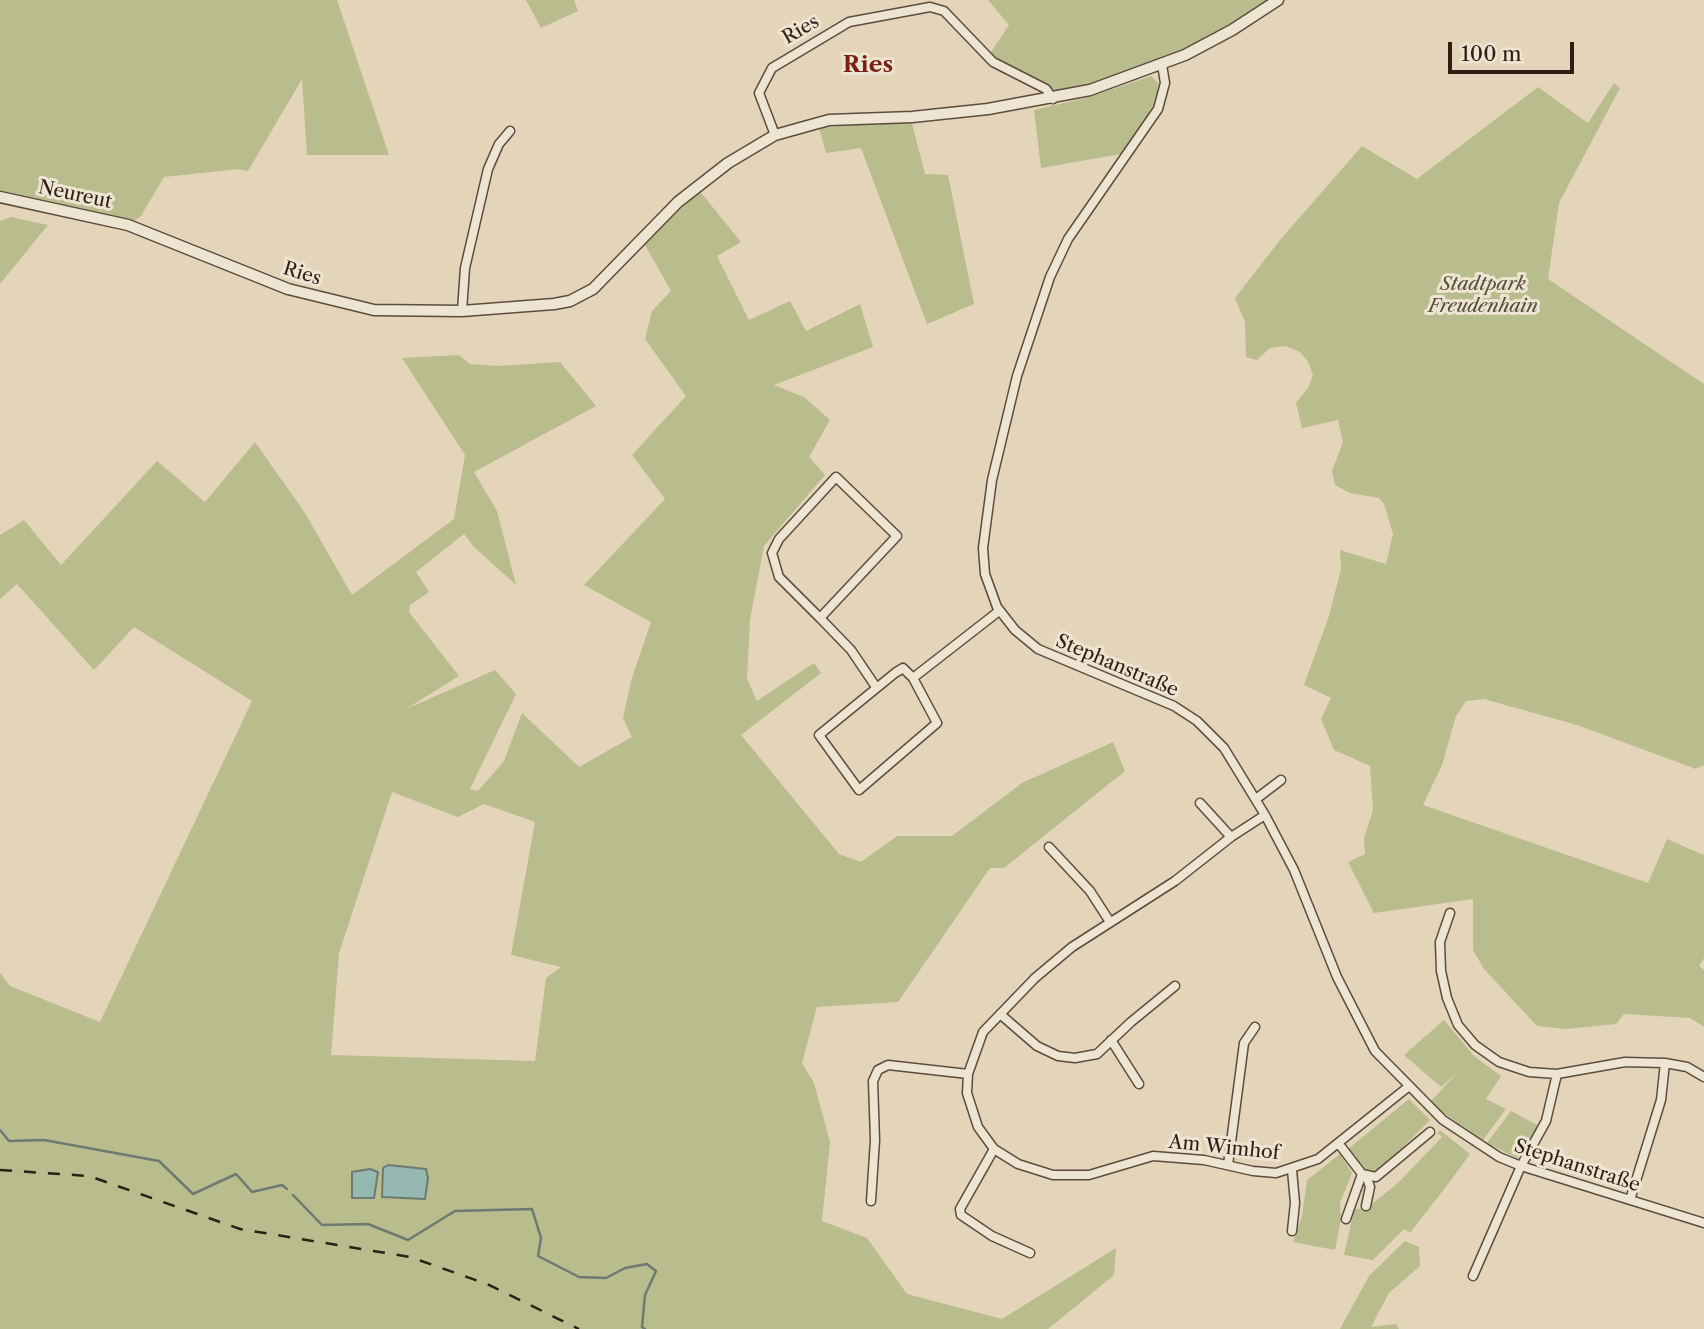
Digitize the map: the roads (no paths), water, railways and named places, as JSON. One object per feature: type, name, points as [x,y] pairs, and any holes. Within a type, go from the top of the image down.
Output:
[{"type":"street","name":"Ries","points":[[142,230],[232,269],[308,295],[374,310],[462,311],[554,304],[584,295],[678,202],[727,163],[775,135],[829,120],[912,117],[1053,99],[1090,90],[1162,65],[1232,30],[1278,0]]},
{"type":"street","name":"Ries","points":[[775,135],[760,93],[772,68],[849,22],[930,6],[944,11],[993,62],[1046,89],[1053,99]]},
{"type":"street","name":"Stephanstraße","points":[[1162,65],[1164,95],[1158,109],[1068,239],[1033,322],[995,468],[983,548],[985,574],[999,611],[1023,639],[1038,649],[1154,696],[1197,721],[1224,748],[1256,799],[1294,870],[1337,977],[1375,1051],[1408,1087],[1466,1137],[1521,1166],[1704,1223]]},
{"type":"street","points":[[462,311],[465,268],[488,169],[499,144],[510,131]]},
{"type":"street","name":"Neureut","points":[[0,197],[70,211],[142,230]]},
{"type":"street","points":[[820,618],[897,536],[836,477],[779,539],[772,553],[779,577],[851,650],[876,687]]},
{"type":"street","points":[[913,678],[999,611]]},
{"type":"street","points":[[903,668],[913,678],[937,723],[859,790],[819,735],[903,668]]},
{"type":"street","points":[[1256,799],[1281,780]]},
{"type":"street","points":[[1200,803],[1230,837]]},
{"type":"street","points":[[1030,1254],[992,1236],[961,1215],[960,1209],[994,1149],[971,1110],[967,1093],[968,1074],[983,1032],[1054,962],[1175,881],[1230,837],[1265,815]]},
{"type":"street","points":[[1049,847],[1090,891],[1110,922]]},
{"type":"street","points":[[1450,913],[1440,942],[1441,971],[1458,1025],[1475,1045],[1499,1062],[1529,1072],[1557,1074],[1625,1062],[1665,1063],[1688,1068],[1704,1077]]},
{"type":"street","points":[[1000,1014],[1037,1046],[1058,1056],[1097,1054],[1175,986]]},
{"type":"street","points":[[1228,1164],[1244,1043],[1255,1027]]},
{"type":"street","points":[[1111,1040],[1139,1084]]},
{"type":"street","points":[[1630,1200],[1661,1100],[1665,1063]]},
{"type":"street","points":[[871,1201],[875,1140],[873,1081],[878,1070],[888,1065],[968,1074]]},
{"type":"street","points":[[1473,1276],[1521,1166],[1546,1121],[1557,1074]]},
{"type":"street","name":"Am Wimhof","points":[[994,1149],[1018,1164],[1053,1175],[1089,1175],[1153,1156],[1228,1164],[1253,1171],[1292,1170],[1318,1159],[1339,1144],[1408,1087]]},
{"type":"street","points":[[1365,1176],[1376,1177],[1430,1132]]},
{"type":"street","points":[[1339,1144],[1365,1176],[1370,1187],[1366,1206]]},
{"type":"street","name":"Am Wimhof","points":[[1292,1170],[1292,1231]]},
{"type":"street","points":[[1346,1219],[1365,1176]]},
{"type":"water","points":[[388,1165],[426,1169],[428,1178],[425,1199],[382,1197],[383,1168]]},
{"type":"water","points":[[370,1169],[378,1172],[374,1198],[352,1198],[352,1172]]},
{"type":"waterway","points":[[0,1130],[9,1141],[44,1140],[159,1161],[193,1194],[236,1174],[252,1192],[282,1185],[287,1189]]},
{"type":"waterway","points":[[293,1195],[322,1225],[368,1224],[408,1240],[455,1211],[532,1209],[541,1238],[538,1256],[579,1277],[606,1278],[625,1268],[647,1264],[656,1271],[645,1295],[642,1327],[645,1329]]},
{"type":"railway","points":[[0,1170],[89,1176],[240,1229],[410,1257],[487,1284],[579,1329]]},
{"type":"district","name":"Ries","points":[[868,65]]},
{"type":"park label","name":"Stadtpark Freudenhain","points":[[1483,296]]}]
